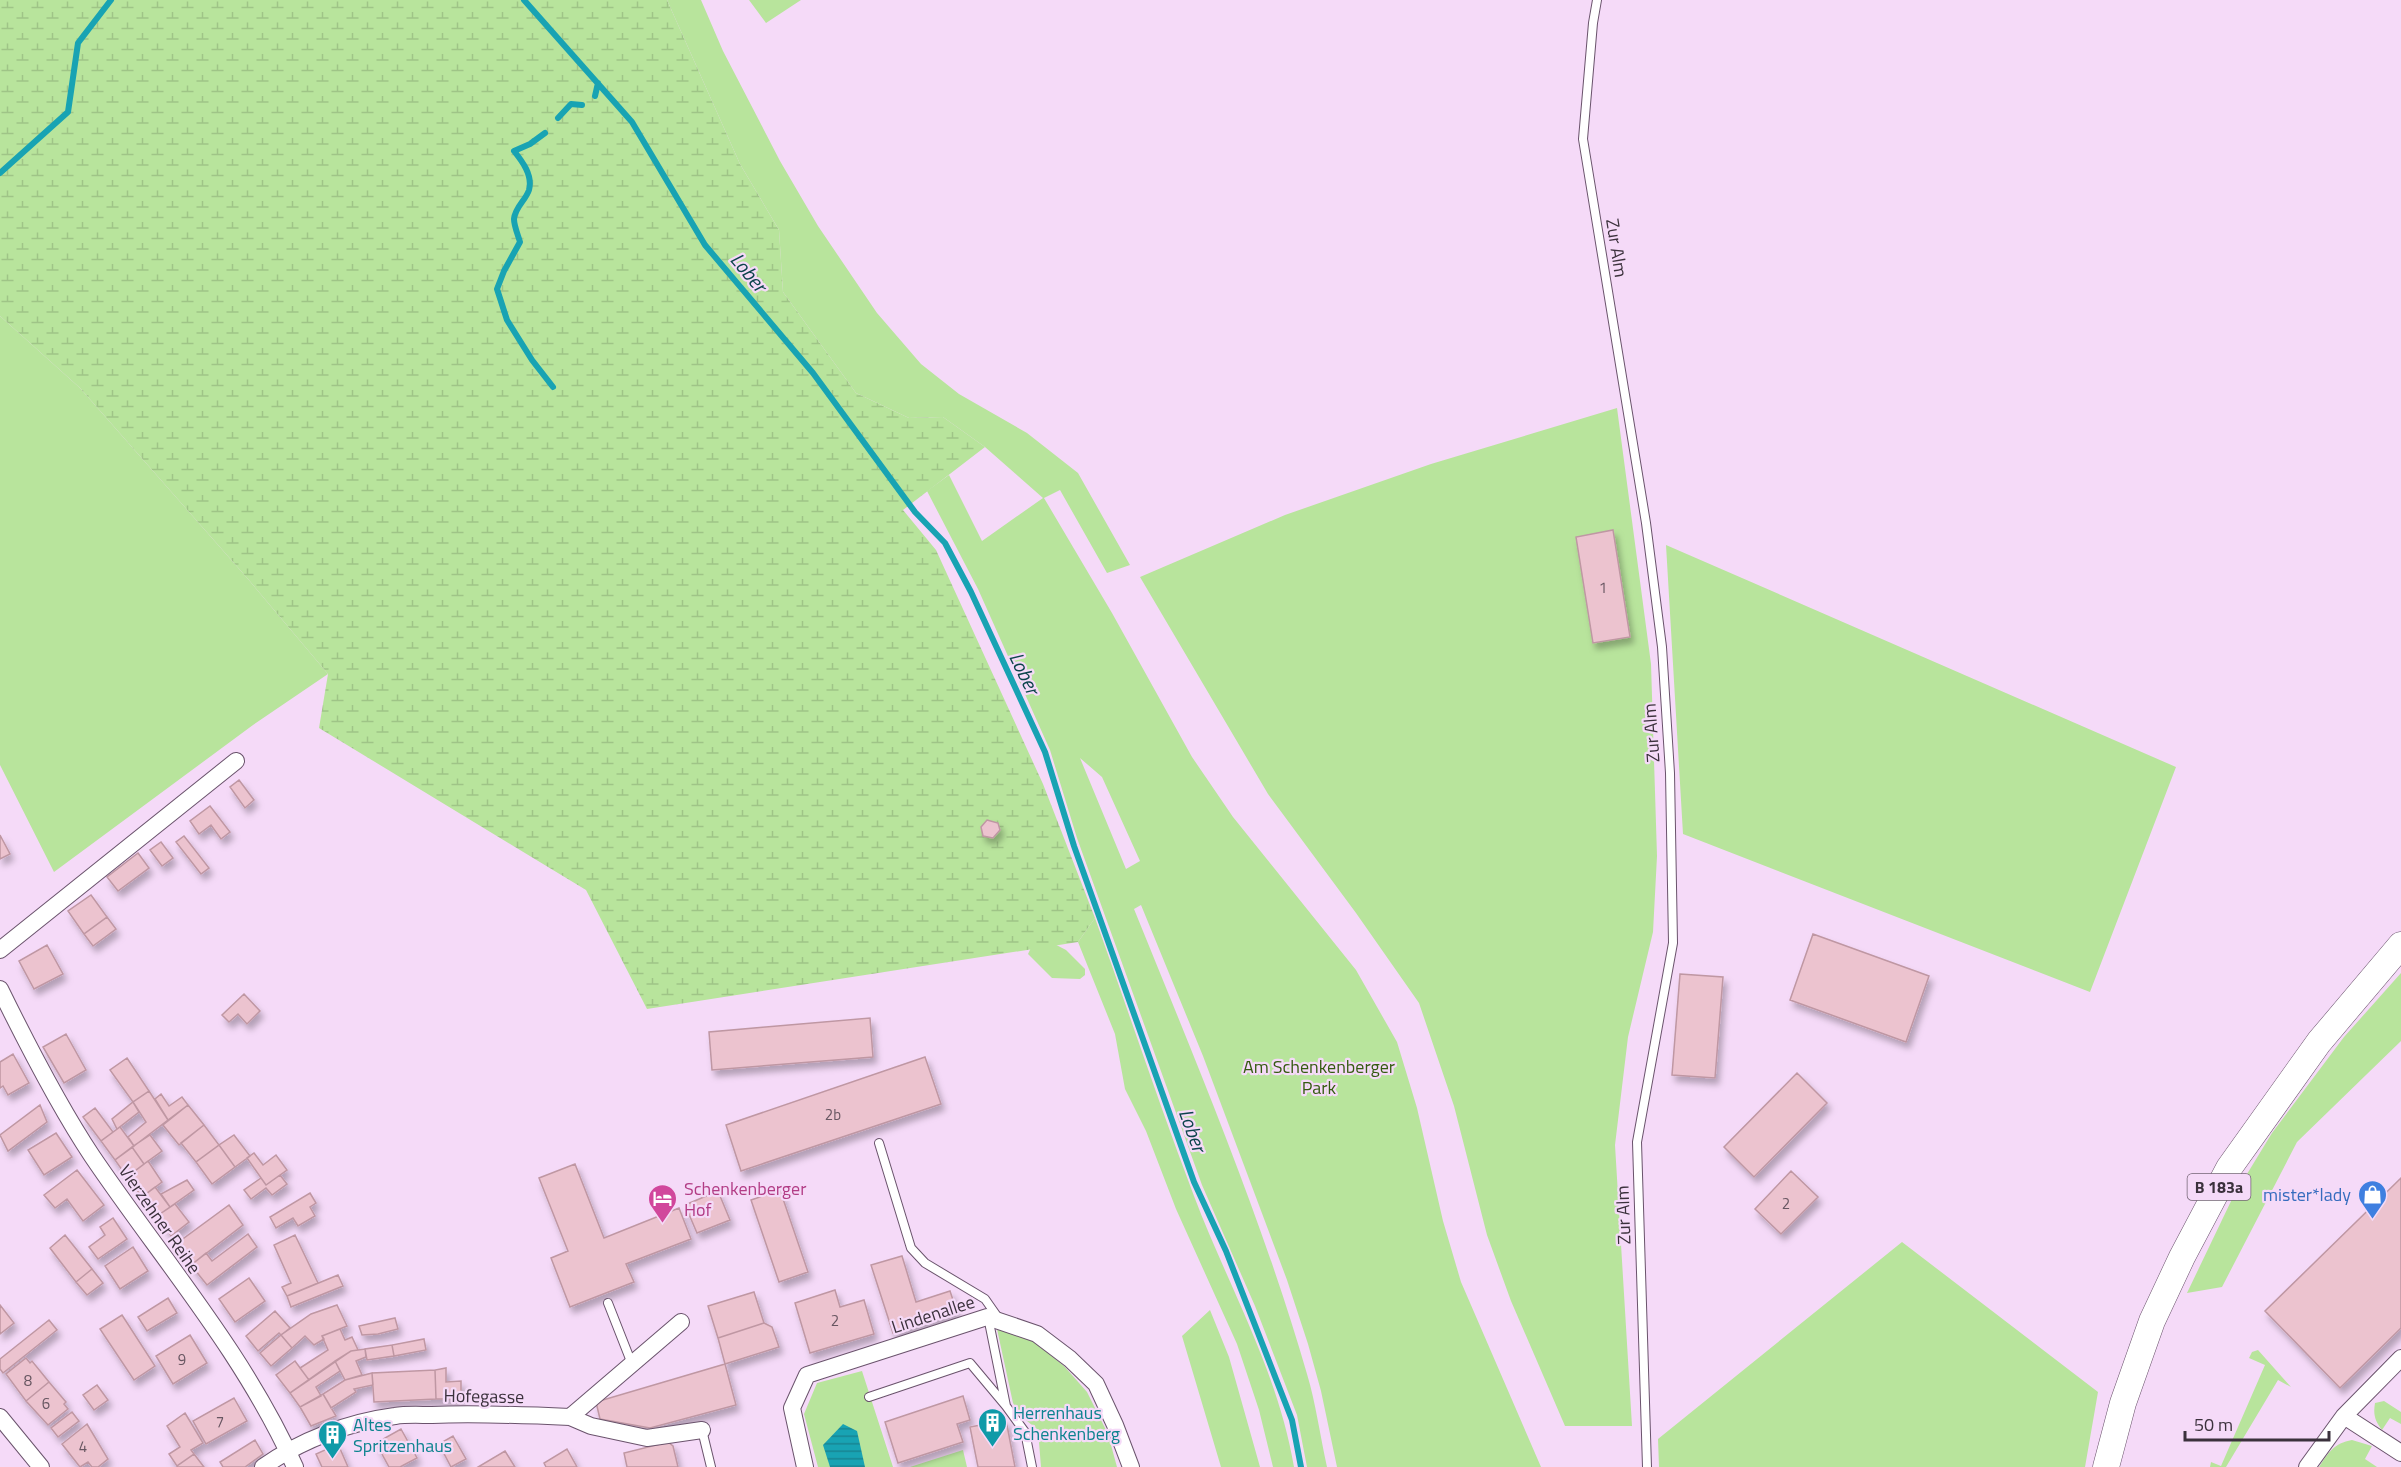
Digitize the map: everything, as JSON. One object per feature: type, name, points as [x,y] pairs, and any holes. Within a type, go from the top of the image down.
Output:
[{"type":"main road","name":"B 183a","points":[[2106,1467],[2123,1403],[2152,1321],[2182,1257],[2229,1168],[2319,1042],[2401,945]]},
{"type":"street","points":[[0,950],[236,761]]},
{"type":"street","name":"Vierzehner Reihe","points":[[0,989],[27,1044],[91,1154],[245,1373],[288,1450],[295,1467]]},
{"type":"street","name":"Lindenallee","points":[[805,1467],[792,1408],[807,1375],[994,1319],[1037,1334],[1070,1359],[1096,1384],[1131,1467]]},
{"type":"street","points":[[681,1322],[570,1417],[591,1426],[647,1438],[702,1430]]},
{"type":"street","points":[[2307,1467],[2344,1416],[2401,1358]]},
{"type":"street","name":"Hofegasse","points":[[263,1467],[288,1450],[346,1427],[396,1416],[460,1414],[570,1417]]},
{"type":"street","points":[[2344,1416],[2401,1453]]},
{"type":"street","points":[[0,1417],[41,1467]]},
{"type":"lane","name":"Zur Alm","points":[[1597,0],[1583,139],[1646,523],[1662,647],[1671,773],[1673,943],[1637,1142],[1647,1467]]},
{"type":"lane","points":[[879,1143],[911,1248],[925,1263],[985,1299],[994,1319],[1006,1406]]},
{"type":"lane","points":[[609,1304],[632,1364]]},
{"type":"lane","points":[[869,1397],[970,1363],[1006,1406],[1024,1432],[1032,1467]]},
{"type":"lane","points":[[702,1430],[711,1467]]},
{"type":"green space","points":[[0,0],[667,0],[740,164],[779,230],[783,292],[856,393],[909,418],[943,417],[985,447],[903,510],[936,550],[1043,784],[1095,918],[1078,942],[647,1009],[586,890],[319,728],[328,674],[80,388],[0,316]]},
{"type":"green space","name":"Am Schenkenberger Park","points":[[667,0],[701,0],[723,51],[780,161],[818,226],[877,313],[921,364],[959,394],[1027,433],[1078,473],[1130,565],[1107,573],[1060,490],[1044,498],[1112,613],[1192,757],[1233,817],[1356,970],[1397,1042],[1417,1108],[1443,1221],[1461,1282],[1541,1467],[1337,1467],[1321,1391],[1287,1280],[1203,1056],[1141,905],[1134,909],[1248,1197],[1307,1374],[1327,1467],[1307,1467],[1297,1415],[1255,1306],[1202,1185],[1077,838],[1050,750],[978,589],[927,491],[949,475],[982,541],[1043,498],[985,447],[943,417],[909,418],[856,393],[783,292],[779,230],[740,164]],"holes":[[[1080,758],[1102,777],[1140,861],[1126,869]]]},
{"type":"green space","points":[[749,0],[801,0],[766,23]]},
{"type":"green space","points":[[0,316],[80,388],[328,674],[253,725],[54,872],[0,765]]},
{"type":"green space","points":[[1617,408],[1651,664],[1657,856],[1653,932],[1628,1037],[1615,1145],[1632,1426],[1565,1426],[1511,1301],[1487,1235],[1454,1106],[1419,1003],[1268,794],[1140,577],[1285,515],[1431,464]]},
{"type":"green space","points":[[1666,545],[2176,767],[2090,992],[1683,834]]},
{"type":"green space","points":[[1095,918],[1194,1196],[1264,1363],[1287,1431],[1294,1467],[1273,1467],[1259,1410],[1237,1344],[1176,1209],[1146,1131],[1125,1089],[1115,1034],[1078,942]]},
{"type":"green space","points":[[1037,935],[1066,950],[1085,969],[1085,975],[1080,979],[1052,978],[1028,954]]},
{"type":"green space","points":[[2401,973],[2401,1041],[2297,1142],[2222,1287],[2187,1293],[2233,1197],[2272,1133],[2344,1037]]},
{"type":"green space","points":[[1902,1242],[2098,1392],[2085,1467],[1659,1467],[1658,1439]]},
{"type":"green space","points":[[1210,1310],[1229,1357],[1260,1467],[1221,1467],[1182,1336]]},
{"type":"green space","points":[[997,1329],[1033,1341],[1064,1366],[1087,1392],[1108,1434],[1117,1467],[1041,1467],[1038,1430],[1021,1416],[1013,1403]]},
{"type":"green space","points":[[2258,1350],[2291,1387],[2278,1380],[2226,1467],[2210,1467],[2211,1462],[2221,1466],[2265,1365],[2249,1358],[2252,1352]]},
{"type":"green space","points":[[862,1371],[893,1467],[818,1467],[804,1414],[817,1383]]},
{"type":"green space","points":[[2384,1401],[2401,1412],[2401,1424],[2390,1418],[2382,1430],[2375,1418],[2374,1407],[2375,1403]]},
{"type":"green space","points":[[2352,1440],[2372,1446],[2365,1459],[2377,1467],[2319,1467],[2336,1446]]},
{"type":"green space","points":[[963,1450],[967,1467],[910,1467]]},
{"type":"water","points":[[843,1424],[857,1431],[865,1467],[830,1467],[823,1445]]},
{"type":"building","points":[[1613,530],[1630,637],[1593,643],[1576,537]]},
{"type":"building","points":[[239,780],[254,800],[245,808],[230,787]]},
{"type":"building","points":[[210,806],[230,832],[221,839],[211,825],[199,834],[190,821]]},
{"type":"building","points":[[987,820],[998,823],[1000,830],[993,838],[983,836],[981,827]]},
{"type":"building","points":[[0,835],[10,854],[0,859]]},
{"type":"building","points":[[184,836],[209,868],[201,874],[176,842]]},
{"type":"building","points":[[161,842],[173,858],[162,866],[150,850]]},
{"type":"building","points":[[138,853],[149,868],[118,891],[107,877]]},
{"type":"building","points":[[91,895],[107,917],[84,934],[68,911]]},
{"type":"building","points":[[107,917],[116,929],[93,946],[84,934]]},
{"type":"building","points":[[1813,934],[1929,976],[1906,1042],[1790,1000]]},
{"type":"building","points":[[47,945],[63,974],[34,989],[19,961]]},
{"type":"building","points":[[1680,974],[1723,977],[1715,1078],[1672,1075]]},
{"type":"building","points":[[244,994],[260,1011],[247,1024],[238,1014],[229,1022],[222,1015]]},
{"type":"building","points":[[870,1018],[873,1057],[712,1070],[709,1032]]},
{"type":"building","points":[[66,1034],[86,1070],[64,1083],[43,1047]]},
{"type":"building","points":[[13,1054],[29,1083],[8,1095],[3,1086],[0,1088],[0,1062]]},
{"type":"building","points":[[925,1057],[941,1104],[741,1171],[726,1125]]},
{"type":"building","points":[[127,1058],[149,1091],[133,1102],[110,1070]]},
{"type":"building","points":[[1797,1073],[1827,1103],[1754,1177],[1724,1147]]},
{"type":"building","points":[[149,1091],[168,1120],[134,1146],[128,1137],[146,1122],[133,1102]]},
{"type":"building","points":[[161,1094],[169,1106],[182,1097],[188,1105],[168,1120],[155,1099]]},
{"type":"building","points":[[133,1102],[139,1112],[117,1129],[112,1119]]},
{"type":"building","points":[[40,1105],[47,1122],[8,1151],[0,1135]]},
{"type":"building","points":[[188,1105],[204,1125],[179,1145],[163,1125]]},
{"type":"building","points":[[95,1108],[113,1132],[101,1141],[83,1117]]},
{"type":"building","points":[[204,1125],[219,1145],[196,1162],[181,1143]]},
{"type":"building","points":[[120,1127],[134,1146],[115,1160],[101,1141]]},
{"type":"building","points":[[56,1133],[72,1157],[44,1175],[28,1150]]},
{"type":"building","points":[[150,1135],[162,1151],[144,1164],[132,1147]]},
{"type":"building","points":[[234,1135],[250,1156],[235,1167],[219,1145]]},
{"type":"building","points":[[219,1145],[235,1167],[212,1184],[196,1162]]},
{"type":"building","points":[[132,1147],[144,1164],[127,1177],[115,1160]]},
{"type":"building","points":[[254,1153],[263,1165],[276,1155],[287,1170],[266,1185],[247,1158]]},
{"type":"building","points":[[148,1161],[162,1182],[142,1197],[127,1177]]},
{"type":"building","name":"Schenkenberger Hof","points":[[575,1164],[604,1238],[679,1208],[691,1239],[626,1264],[634,1282],[570,1307],[551,1258],[568,1251],[539,1178]]},
{"type":"building","points":[[77,1170],[104,1205],[83,1221],[67,1199],[55,1208],[44,1195]]},
{"type":"building","points":[[1791,1171],[1818,1197],[1781,1234],[1755,1209]]},
{"type":"building","points":[[280,1175],[287,1184],[272,1195],[266,1188],[251,1199],[244,1190],[261,1178],[266,1185]]},
{"type":"building","points":[[2401,1178],[2401,1328],[2340,1388],[2265,1311]]},
{"type":"building","points":[[187,1180],[194,1190],[170,1207],[161,1194]]},
{"type":"building","points":[[155,1187],[170,1207],[157,1216],[142,1197]]},
{"type":"building","points":[[780,1190],[808,1272],[779,1282],[751,1200]]},
{"type":"building","points":[[718,1191],[730,1220],[697,1233],[685,1205]]},
{"type":"building","points":[[310,1193],[316,1203],[310,1207],[315,1216],[298,1226],[293,1218],[276,1228],[270,1217]]},
{"type":"building","points":[[175,1204],[189,1222],[171,1236],[157,1216]]},
{"type":"building","points":[[229,1205],[243,1225],[191,1265],[176,1244]]},
{"type":"building","points":[[113,1218],[127,1239],[98,1259],[89,1247],[105,1235],[100,1227]]},
{"type":"building","points":[[248,1234],[257,1247],[207,1285],[191,1265],[206,1253],[212,1261]]},
{"type":"building","points":[[65,1235],[92,1269],[76,1282],[50,1248]]},
{"type":"building","points":[[295,1235],[318,1283],[287,1296],[282,1287],[291,1283],[274,1245]]},
{"type":"building","points":[[133,1247],[148,1271],[120,1289],[105,1266]]},
{"type":"building","points":[[902,1256],[916,1302],[950,1291],[957,1312],[893,1333],[871,1265]]},
{"type":"building","points":[[92,1269],[103,1283],[87,1295],[76,1282]]},
{"type":"building","points":[[338,1275],[343,1286],[291,1307],[287,1296]]},
{"type":"building","points":[[249,1278],[265,1301],[235,1322],[219,1299]]},
{"type":"building","points":[[835,1290],[840,1307],[864,1300],[874,1334],[810,1353],[795,1303]]},
{"type":"building","points":[[754,1292],[764,1323],[718,1338],[708,1306]]},
{"type":"building","points":[[168,1298],[177,1313],[147,1331],[138,1317]]},
{"type":"building","points":[[0,1305],[14,1323],[0,1334]]},
{"type":"building","points":[[337,1305],[347,1326],[322,1336],[324,1339],[314,1345],[305,1336],[292,1348],[281,1335],[311,1314]]},
{"type":"building","points":[[275,1311],[290,1328],[281,1335],[279,1333],[258,1351],[246,1336]]},
{"type":"building","points":[[122,1315],[155,1366],[134,1380],[100,1329]]},
{"type":"building","points":[[395,1318],[398,1329],[362,1335],[359,1326]]},
{"type":"building","points":[[49,1320],[57,1330],[3,1373],[0,1369],[0,1359]]},
{"type":"building","points":[[764,1323],[772,1327],[779,1347],[725,1364],[718,1338]]},
{"type":"building","points":[[340,1329],[345,1340],[352,1337],[358,1350],[351,1351],[309,1380],[300,1368],[328,1350],[322,1336]]},
{"type":"building","points":[[190,1335],[207,1363],[173,1384],[156,1356]]},
{"type":"building","points":[[281,1335],[292,1348],[271,1366],[260,1353]]},
{"type":"building","points":[[424,1339],[426,1350],[394,1356],[392,1345]]},
{"type":"building","points":[[392,1345],[394,1356],[367,1360],[365,1349]]},
{"type":"building","points":[[365,1349],[366,1357],[356,1361],[362,1375],[345,1380],[335,1361],[351,1351]]},
{"type":"building","points":[[26,1358],[30,1363],[32,1361],[49,1382],[26,1401],[6,1374]]},
{"type":"building","points":[[295,1361],[309,1380],[290,1393],[276,1375]]},
{"type":"building","points":[[335,1361],[340,1371],[316,1387],[321,1396],[300,1407],[290,1393]]},
{"type":"building","points":[[725,1364],[736,1405],[650,1428],[600,1419],[596,1402]]},
{"type":"building","points":[[446,1368],[446,1382],[461,1381],[461,1399],[436,1399],[435,1370]]},
{"type":"building","points":[[435,1370],[436,1399],[374,1402],[372,1373]]},
{"type":"building","points":[[372,1373],[373,1385],[354,1389],[356,1392],[331,1408],[323,1394],[345,1380]]},
{"type":"building","points":[[49,1382],[66,1402],[64,1404],[68,1409],[48,1425],[26,1401]]},
{"type":"building","points":[[97,1385],[108,1400],[94,1410],[83,1395]]},
{"type":"building","points":[[323,1394],[336,1416],[311,1426],[300,1407]]},
{"type":"building","points":[[963,1396],[970,1420],[957,1424],[963,1442],[898,1463],[885,1422]]},
{"type":"building","points":[[234,1398],[247,1421],[206,1444],[193,1421]]},
{"type":"building","points":[[72,1412],[79,1421],[58,1437],[51,1428]]},
{"type":"building","points":[[185,1413],[203,1443],[191,1450],[194,1454],[177,1466],[169,1454],[180,1447],[167,1426]]},
{"type":"building","name":"Herrenhaus Schenkenberg","points":[[1006,1420],[1015,1467],[978,1467],[970,1427]]},
{"type":"building","points":[[87,1424],[108,1459],[98,1467],[92,1467],[88,1462],[80,1467],[62,1444]]},
{"type":"building","points":[[401,1429],[417,1458],[400,1467],[389,1467],[376,1443]]},
{"type":"building","points":[[453,1436],[466,1459],[451,1467],[439,1444]]},
{"type":"building","points":[[255,1440],[263,1454],[245,1467],[223,1467],[220,1462]]},
{"type":"building","points":[[668,1442],[673,1446],[678,1467],[627,1467],[624,1453]]},
{"type":"building","name":"Altes Spritzenhaus","points":[[338,1444],[348,1467],[322,1467],[316,1454]]},
{"type":"building","points":[[567,1449],[577,1467],[546,1467],[544,1463]]},
{"type":"building","points":[[505,1451],[515,1467],[478,1467]]},
{"type":"building","points":[[194,1454],[204,1467],[177,1467],[177,1466]]},
{"type":"waterway","points":[[0,173],[68,112],[78,43],[111,0]]},
{"type":"waterway","name":"Lober","points":[[524,0],[632,122],[705,245],[813,373],[915,512],[945,543],[971,592],[1045,752],[1074,846],[1194,1182],[1226,1251],[1292,1420],[1301,1467]]},
{"type":"waterway","points":[[595,96],[598,83]]},
{"type":"waterway","points":[[558,118],[571,104],[582,105]]},
{"type":"waterway","points":[[545,133],[530,144],[514,151],[526,169],[530,184],[528,194],[516,211],[514,219],[520,242],[497,289],[507,320],[532,360],[553,387]]},
{"type":"place","name":"mister*lady","points":[[2372,1220]]},
{"type":"place","name":"Schenkenberger Hof","points":[[663,1224]]},
{"type":"place","name":"Herrenhaus Schenkenberg","points":[[992,1448]]},
{"type":"place","name":"Altes Spritzenhaus","points":[[332,1460]]}]
